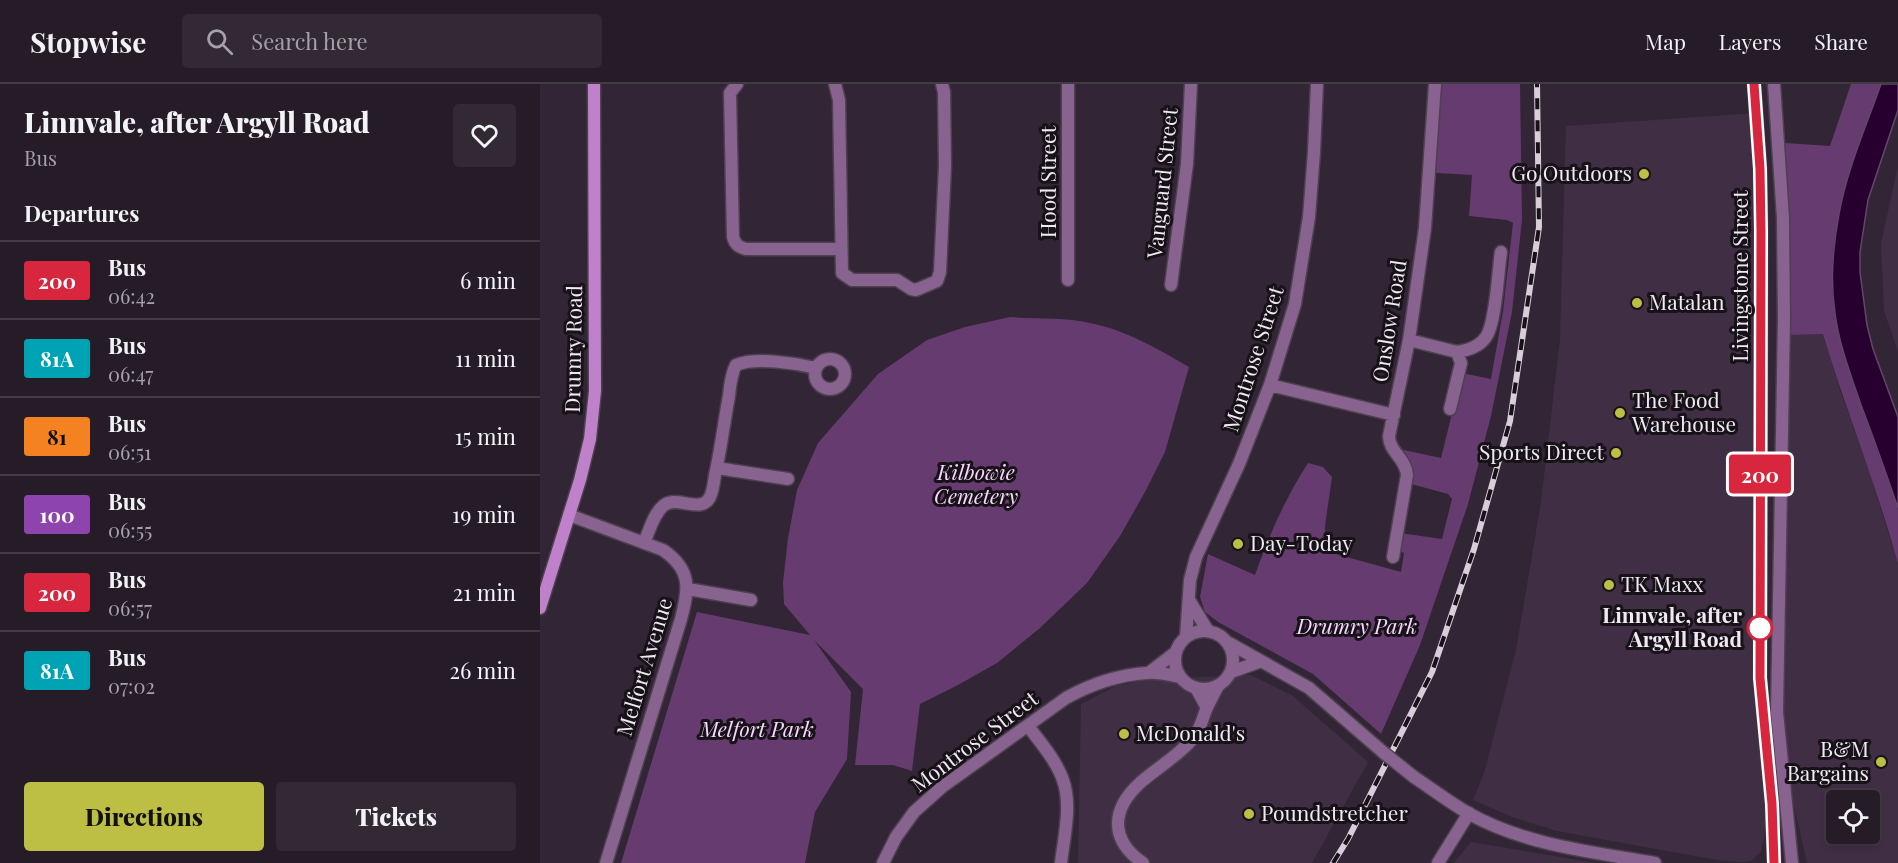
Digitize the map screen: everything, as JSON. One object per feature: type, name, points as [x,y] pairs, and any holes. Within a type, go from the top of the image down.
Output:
[{"type":"main road","name":"Drumry Road","points":[[540,608],[590,439],[595,391],[594,84]]},
{"type":"street","points":[[737,84],[730,93],[735,243],[746,249],[841,249]]},
{"type":"street","points":[[835,84],[839,100],[842,273],[852,280],[897,280],[916,290],[937,281],[940,272],[945,166],[942,84]]},
{"type":"street","name":"Hood Street","points":[[1068,84],[1068,280]]},
{"type":"street","name":"Vanguard Street","points":[[1171,285],[1187,165],[1191,84]]},
{"type":"street","name":"Montrose Street","points":[[1186,637],[1190,580],[1198,551],[1232,482],[1270,385],[1295,304],[1311,195],[1317,84]]},
{"type":"street","name":"Onslow Road","points":[[1393,557],[1407,467],[1403,459],[1391,448],[1389,442],[1409,340],[1425,228],[1435,84]]},
{"type":"street","name":"Livingstone Street","points":[[1754,84],[1760,169],[1761,232],[1760,678],[1772,804],[1774,863]]},
{"type":"street","name":"Livingstone Street","points":[[1774,84],[1783,218],[1784,309],[1777,712],[1792,863]]},
{"type":"street","points":[[1409,340],[1457,352],[1469,350],[1486,337],[1493,313],[1501,252]]},
{"type":"street","points":[[1450,409],[1461,363],[1457,352]]},
{"type":"street","points":[[644,543],[655,517],[665,504],[677,502],[700,504],[708,500],[717,468],[731,380],[736,365],[750,362],[788,362],[816,368]]},
{"type":"street","points":[[1270,385],[1394,415]]},
{"type":"street","points":[[717,468],[788,479]]},
{"type":"street","name":"Melfort Avenue","points":[[569,515],[663,550],[672,556],[684,573],[688,589],[678,629],[606,863]]},
{"type":"street","points":[[688,589],[751,600]]},
{"type":"street","points":[[1189,598],[1208,631]]},
{"type":"street","points":[[1228,644],[1233,653],[1231,672],[1218,686],[1196,688],[1187,684],[1180,677],[1176,669],[1178,646],[1186,637],[1196,632],[1216,633],[1228,644],[1309,688],[1414,777],[1469,813],[1507,830],[1554,845],[1655,863]]},
{"type":"street","name":"Montrose Street","points":[[1149,672],[1176,652]]},
{"type":"street","points":[[1231,672],[1259,662]]},
{"type":"street","name":"Montrose Street","points":[[883,863],[896,837],[914,812],[942,787],[1066,698],[1087,687],[1149,672],[1180,677]]},
{"type":"street","points":[[1143,863],[1133,856],[1120,840],[1117,829],[1119,814],[1125,801],[1140,783],[1166,764],[1194,737],[1218,686]]},
{"type":"street","points":[[1196,688],[1207,708]]},
{"type":"street","points":[[1028,726],[1053,760],[1063,781],[1067,808],[1061,863]]},
{"type":"street","points":[[1438,863],[1469,813]]},
{"type":"shaded area","points":[[1881,84],[1898,84],[1898,110],[1868,200],[1860,252],[1860,272],[1867,325],[1873,349],[1898,417],[1898,508],[1846,360],[1839,337],[1833,301],[1834,251],[1842,197]]},
{"type":"shaded area","points":[[1756,113],[1760,567],[1772,804],[1761,852],[1751,861],[1741,862],[1717,860],[1557,831],[1512,817],[1473,800],[1484,773],[1516,650],[1541,502],[1560,339],[1566,126]]},
{"type":"shaded area","points":[[1898,166],[1898,351],[1884,311],[1881,243]]},
{"type":"shaded area","points":[[1823,334],[1898,564],[1898,863],[1807,863],[1780,743],[1783,335]]},
{"type":"shaded area","points":[[1251,675],[1293,696],[1368,762],[1312,863],[1078,863],[1081,704],[1116,686],[1154,679]]},
{"type":"shaded area","points":[[1471,842],[1596,863],[1454,863]]},
{"type":"green space","name":"Drumry Park","points":[[1438,84],[1520,84],[1522,220],[1512,312],[1491,416],[1468,504],[1420,645],[1381,734],[1313,674],[1218,622],[1205,612],[1200,597],[1208,554],[1255,575],[1278,517],[1308,463],[1323,467],[1332,477],[1325,526],[1325,551],[1401,572],[1404,553],[1397,550],[1400,533],[1442,539],[1452,499],[1448,494],[1411,484],[1399,449],[1441,458],[1462,373],[1491,379],[1503,311],[1513,223],[1507,220],[1469,216],[1472,175],[1436,173]]},
{"type":"green space","points":[[1851,84],[1881,84],[1843,196],[1833,255],[1832,284],[1835,314],[1849,369],[1897,504],[1898,564],[1881,506],[1823,334],[1789,335],[1789,215],[1785,143],[1830,146]]},
{"type":"green space","name":"Kilbowie Cemetery","points":[[1010,317],[1071,320],[1103,326],[1141,341],[1189,367],[1165,452],[1120,536],[1087,583],[1040,628],[997,663],[920,704],[912,771],[893,765],[855,765],[863,689],[814,640],[851,692],[847,759],[815,812],[805,863],[621,863],[697,612],[810,635],[784,604],[783,582],[797,490],[818,443],[878,374],[927,340],[965,327]]},
{"type":"railway","points":[[1333,863],[1348,839],[1432,672],[1474,549],[1510,421],[1539,227],[1537,84]]},
{"type":"bus line","name":"200","points":[[1754,84],[1760,169],[1762,323],[1760,678],[1772,804],[1774,863]]},
{"type":"place","name":"Go Outdoors","points":[[1644,174]]},
{"type":"place","name":"Matalan","points":[[1637,303]]},
{"type":"place","name":"The Food Warehouse","points":[[1620,413]]},
{"type":"place","name":"Sports Direct","points":[[1616,453]]},
{"type":"place","name":"Day-Today","points":[[1238,544]]},
{"type":"place","name":"TK Maxx","points":[[1609,585]]},
{"type":"place","name":"Linnvale, after Argyll Road","points":[[1760,628]]},
{"type":"place","name":"McDonald's","points":[[1124,734]]},
{"type":"place","name":"B&M Bargains","points":[[1881,762]]},
{"type":"place","name":"Poundstretcher","points":[[1249,814]]},
{"type":"park label","name":"Melfort Park","points":[[757,730]]}]
